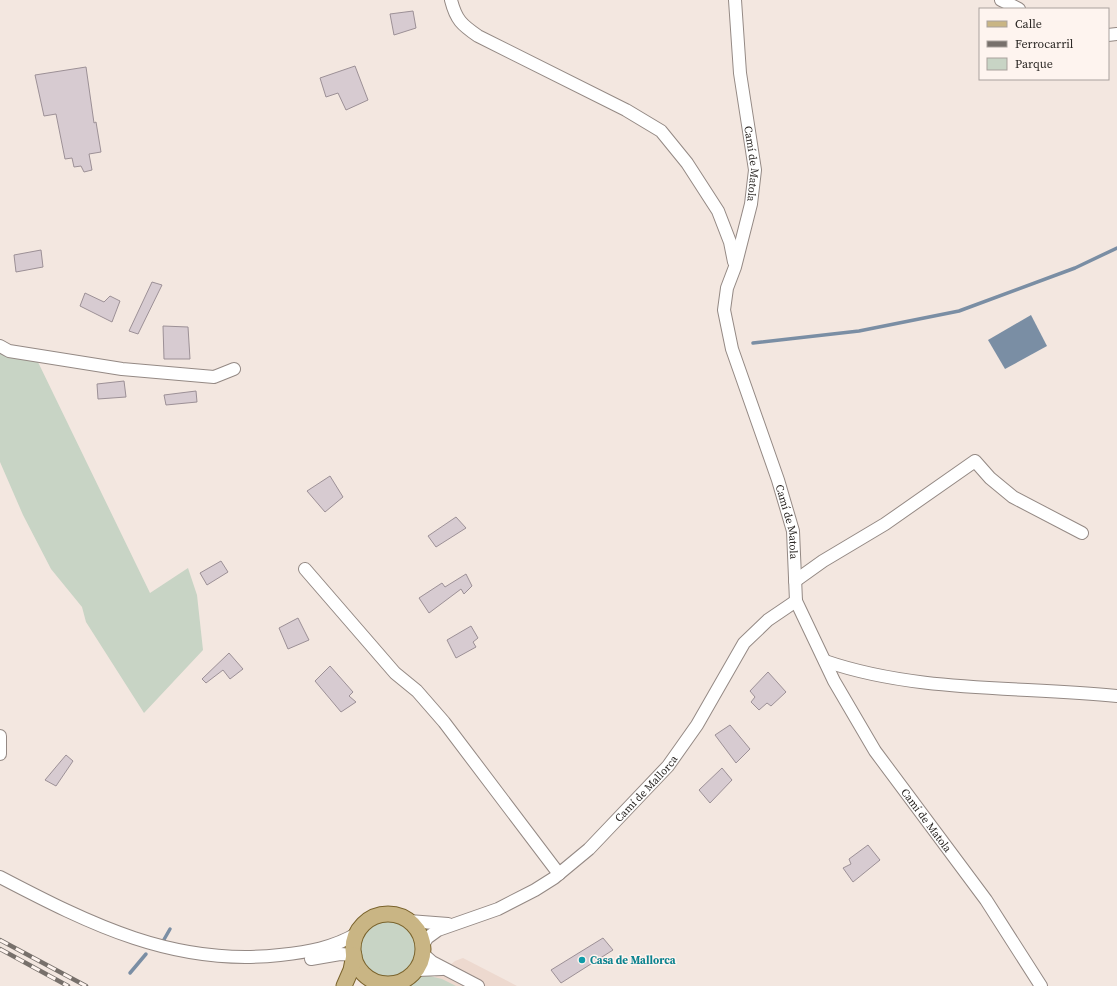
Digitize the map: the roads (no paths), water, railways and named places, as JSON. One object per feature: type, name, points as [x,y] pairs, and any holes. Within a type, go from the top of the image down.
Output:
[{"type":"main road","points":[[392,914],[409,921],[416,928],[423,949],[417,970],[411,976],[394,985],[376,982],[368,978],[356,964],[354,955],[353,946],[358,933],[366,922],[383,915],[392,914]]},
{"type":"main road","points":[[344,986],[351,970],[354,955]]},
{"type":"main road","points":[[352,986],[368,978]]},
{"type":"street","points":[[451,0],[453,11],[460,23],[478,36],[626,110],[660,130],[687,163],[718,211],[730,242],[735,267]]},
{"type":"street","name":"Camí de Matola","points":[[735,0],[740,73],[756,170],[751,204],[735,267],[727,288],[724,310],[732,349],[778,480],[793,531],[796,601],[834,681],[875,751],[986,900],[1041,986]]},
{"type":"street","points":[[1001,0],[1017,8]]},
{"type":"street","points":[[0,346],[9,351],[122,369],[214,377],[234,368]]},
{"type":"street","points":[[795,581],[823,561],[885,524],[974,462],[990,478],[1013,497],[1082,533]]},
{"type":"street","points":[[305,569],[395,673],[417,691],[444,722],[559,874]]},
{"type":"street","name":"Camí de Mallorca","points":[[423,949],[432,933],[515,902],[559,874],[589,849],[668,766],[696,725],[744,644],[768,620],[796,601]]},
{"type":"street","points":[[825,661],[848,669],[918,681],[1014,690],[1117,696]]},
{"type":"street","points":[[0,736],[0,754]]},
{"type":"street","points":[[0,877],[104,928],[157,945],[204,954],[250,958],[304,952],[338,943],[358,933]]},
{"type":"street","points":[[0,881],[85,925],[140,945],[166,952],[202,959],[255,964],[278,963],[340,954],[354,955]]},
{"type":"street","name":"Camí de Mallorca","points":[[409,921],[451,925]]},
{"type":"street","points":[[423,949],[432,962],[478,986]]},
{"type":"street","points":[[417,970],[448,969]]},
{"type":"water","points":[[1031,315],[1047,346],[1005,369],[988,340]]},
{"type":"waterway","points":[[753,343],[859,331],[959,311],[1075,268],[1117,248]]},
{"type":"waterway","points":[[162,943],[170,929]]},
{"type":"waterway","points":[[130,973],[146,954]]},
{"type":"railway","points":[[0,940],[86,986]]},
{"type":"railway","points":[[0,949],[68,986]]},
{"type":"place","name":"Casa de Mallorca","points":[[582,960]]}]
